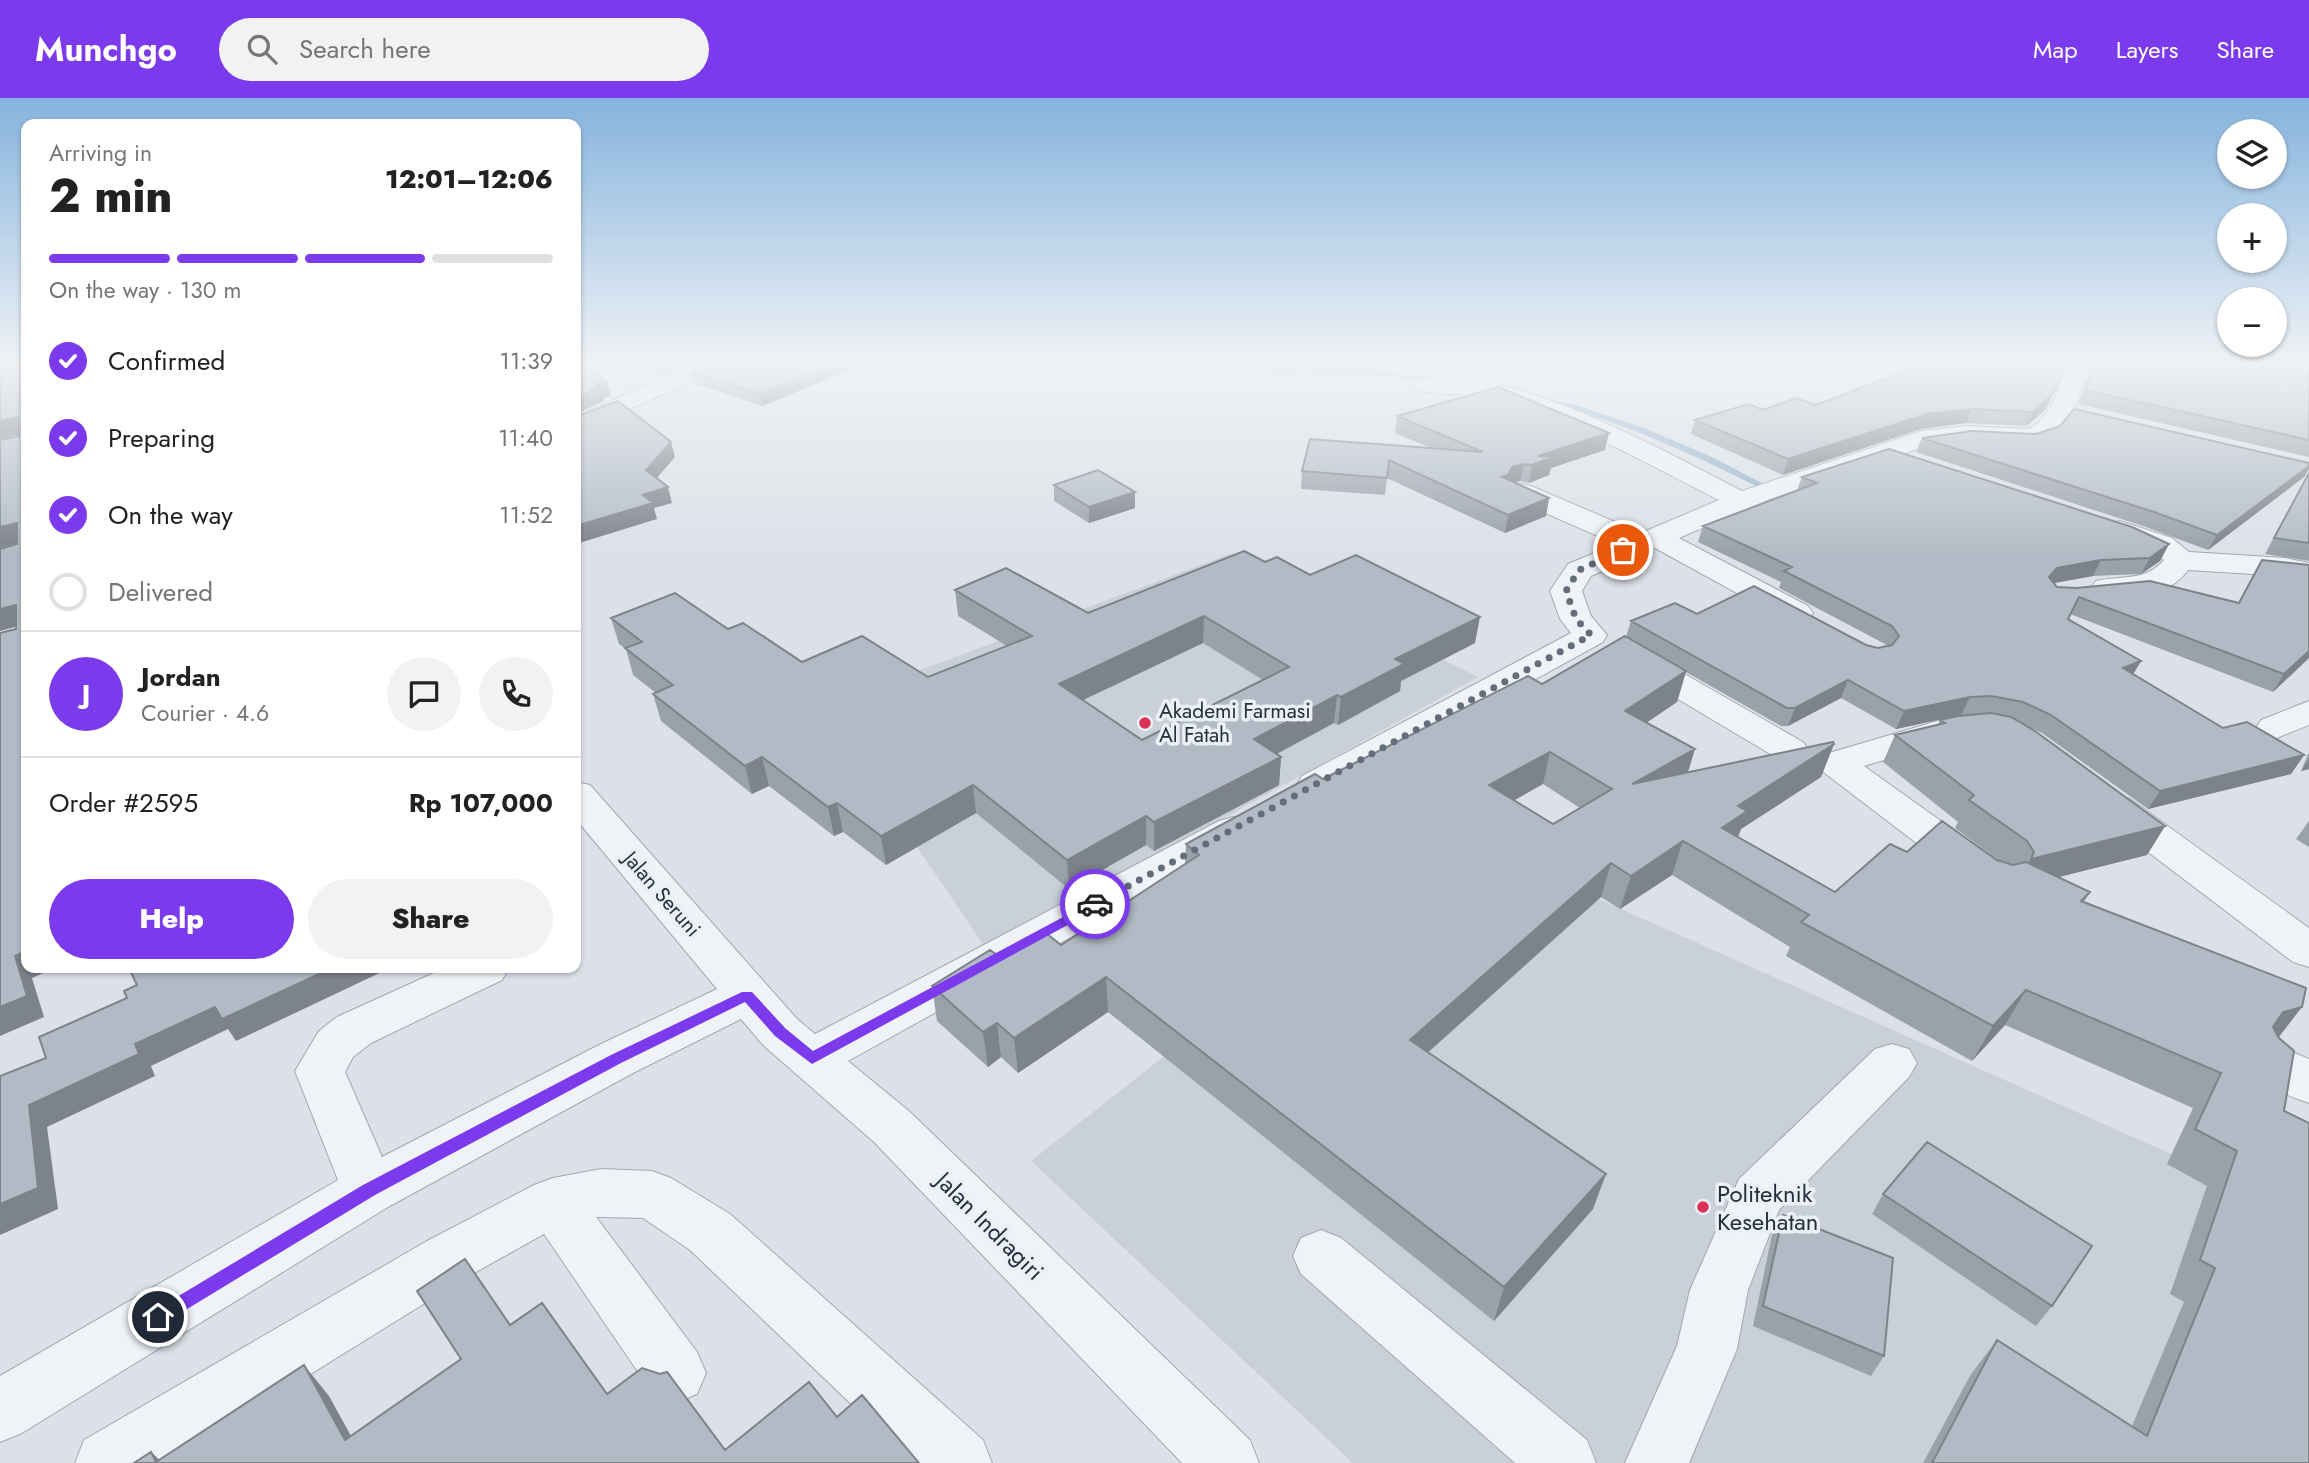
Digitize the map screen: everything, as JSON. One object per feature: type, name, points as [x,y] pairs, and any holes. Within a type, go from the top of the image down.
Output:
[{"type":"street","points":[[1594,428],[1763,492]]},
{"type":"street","points":[[1790,750],[1591,635],[1576,619],[1566,591],[1579,570],[1763,492],[1882,452],[1940,435],[2029,437],[2044,432],[2047,428]]},
{"type":"street","points":[[1882,452],[1920,465]]},
{"type":"street","points":[[1521,492],[1647,540],[1824,627]]},
{"type":"street","points":[[2097,523],[2161,545],[2175,552],[2180,560]]},
{"type":"street","points":[[2180,560],[2285,567],[2309,572]]},
{"type":"street","points":[[2077,591],[2150,586],[2173,572],[2180,560]]},
{"type":"street","points":[[812,1058],[1591,635]]},
{"type":"street","points":[[2274,728],[2309,712]]},
{"type":"street","points":[[1979,726],[1944,730],[1835,763],[1995,882]]},
{"type":"street","points":[[2091,789],[2309,951]]},
{"type":"street","name":"Jalan Seruni","points":[[581,800],[747,995]]},
{"type":"street","points":[[369,1190],[320,1071],[336,1044],[354,1030],[475,973]]},
{"type":"street","points":[[0,1411],[369,1190],[616,1059],[747,995]]},
{"type":"street","name":"Jalan Indragiri","points":[[747,995],[780,1032],[892,1127],[1227,1463]]},
{"type":"street","points":[[1657,1463],[1707,1349],[1719,1290],[1758,1196],[1892,1063]]},
{"type":"street","points":[[107,1463],[447,1259],[553,1202],[601,1193],[652,1195],[710,1232],[960,1463]]},
{"type":"street","points":[[553,1202],[675,1373]]},
{"type":"street","points":[[1321,1256],[1564,1463]]},
{"type":"shaded area","points":[[1230,554],[1478,677],[987,950],[822,707]]},
{"type":"shaded area","points":[[1583,892],[2225,1178],[2309,1463],[1353,1463],[1031,1161],[1280,965]]},
{"type":"building","points":[[19,428],[21,428],[21,953],[15,956],[27,996],[0,1007],[0,633],[16,629],[16,605],[0,609],[0,549],[17,544],[17,523],[0,527],[0,440],[19,436]]},
{"type":"building","points":[[581,428],[653,428],[671,442],[646,470],[668,487],[643,495],[653,503],[581,525]]},
{"type":"building","points":[[1425,428],[1596,428],[1609,433],[1538,456],[1553,457],[1532,465],[1512,467],[1508,475],[1502,477],[1549,498],[1508,515],[1389,460],[1387,478],[1302,471],[1310,439],[1483,452]]},
{"type":"building","points":[[1713,428],[1885,428],[1788,459]]},
{"type":"building","points":[[2055,428],[2155,428],[2309,463],[2309,466],[2217,535],[2154,512],[1922,438],[1972,431],[2036,434]]},
{"type":"building","points":[[2254,428],[2309,428],[2309,440]]},
{"type":"building","points":[[1889,449],[2132,527],[2169,544],[2150,558],[2101,560],[2057,568],[2049,577],[2057,587],[2076,588],[2150,581],[2239,603],[2262,560],[2309,565],[2309,651],[2284,674],[2079,597],[2068,619],[2141,661],[2123,668],[2223,728],[2247,722],[2304,755],[2160,791],[2051,715],[2023,702],[1991,696],[1970,697],[1904,711],[1848,680],[1795,708],[1787,708],[1631,621],[1675,603],[1697,614],[1754,586],[1866,645],[1878,648],[1892,645],[1899,636],[1892,626],[1784,571],[1792,567],[1703,526],[1817,483],[1802,477]]},
{"type":"building","points":[[1098,470],[1135,492],[1089,507],[1054,485]]},
{"type":"building","points":[[2309,473],[2309,543],[2274,538]]},
{"type":"building","points":[[1244,551],[1265,562],[1277,557],[1310,575],[1356,555],[1480,617],[1395,659],[1404,664],[1341,697],[1337,695],[1254,739],[1281,757],[1154,822],[1146,816],[1067,860],[973,785],[881,836],[837,803],[828,807],[762,757],[745,766],[653,694],[673,685],[625,648],[642,642],[611,618],[675,593],[728,629],[743,623],[802,662],[862,636],[928,677],[1032,636],[955,590],[1006,568],[1088,613]],"holes":[[[1204,616],[1289,667],[1142,740],[1059,684]]]},
{"type":"building","points":[[1625,636],[1686,671],[1625,711],[1695,749],[1632,784],[1833,742],[1834,744],[1738,806],[1747,811],[1722,828],[1835,892],[1890,844],[1907,852],[1942,821],[1997,860],[2013,865],[2026,862],[2090,892],[2081,901],[2306,988],[2302,1007],[2283,1012],[2273,1027],[2279,1038],[2294,1051],[2284,1111],[2309,1123],[2309,1463],[1932,1463],[1997,1340],[2147,1436],[2215,1268],[2200,1260],[2237,1151],[2195,1129],[2221,1073],[2026,990],[1993,1026],[1801,922],[1809,915],[1683,841],[1631,876],[1611,863],[1410,1040],[1606,1174],[1504,1287],[1106,977],[1014,1038],[997,1023],[983,1032],[932,986],[990,950],[1000,957],[1042,930],[1061,945],[1199,855],[1186,844],[1315,774],[1323,779],[1528,676],[1542,684]],"holes":[[[1550,752],[1612,789],[1553,824],[1489,785]]]},
{"type":"building","points":[[1991,713],[2011,717],[2035,731],[2165,826],[2031,859],[2034,852],[2027,841],[1969,800],[1974,795],[1895,735],[1945,723],[1940,720]]},
{"type":"building","points":[[131,973],[321,973],[222,1019],[215,1007],[135,1044],[139,1054],[29,1105],[38,1188],[0,1204],[0,1076],[46,1058],[39,1037],[127,998],[124,991],[137,985]]},
{"type":"building","points":[[1927,1142],[2092,1246],[2052,1306],[1883,1194]]},
{"type":"building","points":[[1783,1215],[1893,1258],[1884,1356],[1763,1306]]},
{"type":"building","points":[[465,1259],[510,1325],[542,1303],[607,1394],[642,1368],[660,1374],[667,1372],[725,1450],[809,1382],[837,1417],[862,1395],[919,1463],[134,1463],[151,1452],[156,1462],[304,1365],[345,1440],[461,1359],[417,1291]]},
{"type":"waterway","points":[[1638,428],[1705,457],[1798,504]]},
{"type":"way so far","points":[[1095,904],[1591,635],[1576,619],[1566,591],[1579,570],[1623,550]]},
{"type":"place","name":"Akademi Farmasi Al Fatah","points":[[1145,723]]},
{"type":"place","name":"Politeknik Kesehatan","points":[[1703,1207]]},
{"type":"route","points":[[158,1317],[369,1190],[616,1059],[747,995],[780,1032],[812,1058],[1095,904]]}]
